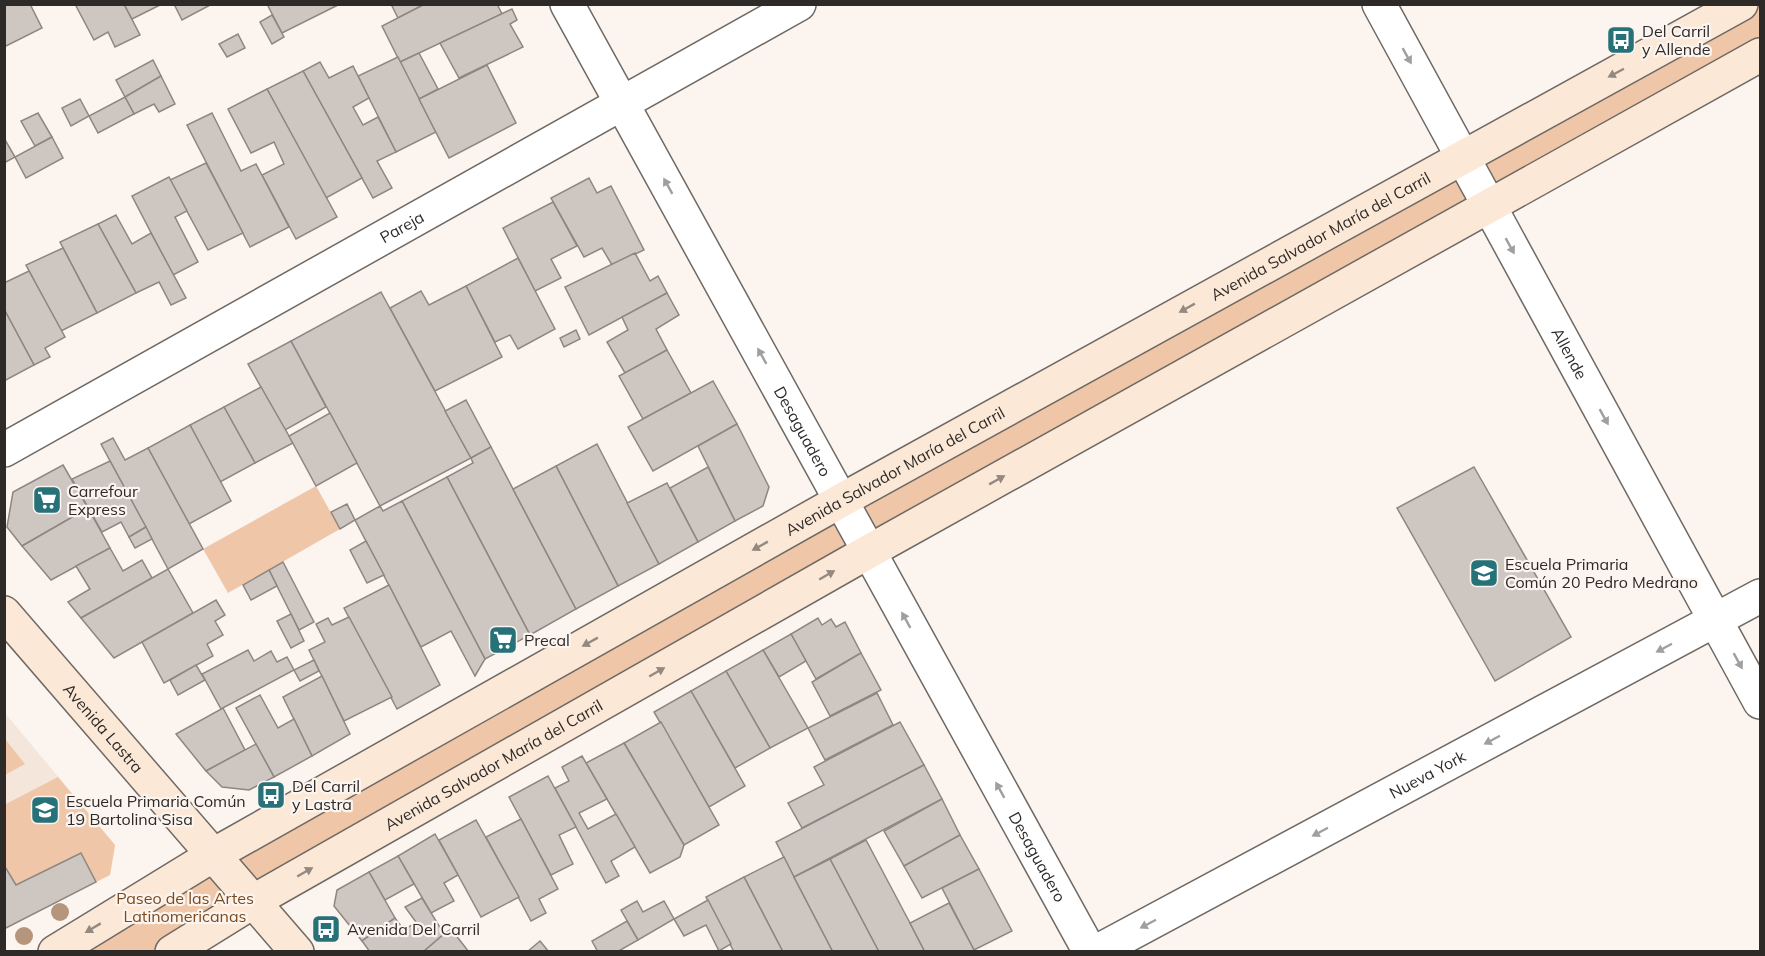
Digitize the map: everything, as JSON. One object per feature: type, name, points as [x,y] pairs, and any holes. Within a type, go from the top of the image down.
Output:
[{"type":"street","name":"Desaguadero","points":[[567,4],[1090,951]]},
{"type":"street","name":"Pareja","points":[[4,450],[798,4]]},
{"type":"street","name":"Allende","points":[[1379,4],[1761,702]]},
{"type":"street","name":"Avenida Salvador María del Carril","points":[[56,951],[215,854],[842,500],[1741,4]]},
{"type":"street","name":"Avenida Salvador María del Carril","points":[[172,951],[254,901],[868,552],[1761,55]]},
{"type":"street","name":"Nueva York","points":[[1096,951],[1761,596]]},
{"type":"street","name":"Avenida Lastra","points":[[4,613],[297,951]]},
{"type":"shaded area","name":"Escuela Primaria Común 19 Bartolina Sisa","points":[[4,712],[115,845],[110,875],[5,929]]},
{"type":"green space","name":"Paseo de las Artes Latinomericanas","points":[[1741,5],[1760,5],[1760,55],[172,951],[55,952]]},
{"type":"green space","points":[[316,486],[340,529],[228,593],[203,549]]},
{"type":"green space","points":[[5,739],[25,764],[4,775]]},
{"type":"green space","name":"Escuela Primaria Común 19 Bartolina Sisa","points":[[58,777],[115,845],[110,875],[96,882],[16,885],[5,865],[4,805]]},
{"type":"building","points":[[4,4],[30,4],[42,28],[4,47]]},
{"type":"building","points":[[75,4],[124,4],[140,35],[115,47],[108,32],[94,40]]},
{"type":"building","points":[[124,4],[162,4],[132,19]]},
{"type":"building","points":[[174,4],[212,4],[182,20]]},
{"type":"building","points":[[267,4],[340,4],[282,33]]},
{"type":"building","points":[[391,4],[425,4],[398,18]]},
{"type":"building","points":[[425,4],[497,4],[502,14],[400,62],[382,26]]},
{"type":"building","points":[[512,9],[517,20],[510,24],[523,47],[459,78],[440,43]]},
{"type":"building","points":[[272,15],[284,37],[272,44],[260,22]]},
{"type":"building","points":[[238,34],[245,48],[227,57],[219,44]]},
{"type":"building","points":[[419,53],[438,89],[419,99],[400,62]]},
{"type":"building","points":[[398,57],[436,132],[396,152],[358,76]]},
{"type":"building","points":[[153,60],[161,76],[125,97],[116,80]]},
{"type":"building","points":[[320,62],[329,78],[353,66],[369,98],[353,107],[363,125],[378,117],[396,152],[377,161],[392,188],[373,198],[303,71]]},
{"type":"building","points":[[487,65],[516,123],[449,158],[419,99]]},
{"type":"building","points":[[303,71],[362,178],[326,198],[267,89]]},
{"type":"building","points":[[161,76],[175,104],[159,112],[154,104],[134,114],[125,97]]},
{"type":"building","points":[[267,89],[337,217],[296,239],[262,175],[284,164],[274,142],[251,153],[228,109]]},
{"type":"building","points":[[125,97],[134,114],[98,133],[89,116]]},
{"type":"building","points":[[80,99],[89,116],[71,126],[62,108]]},
{"type":"building","points":[[38,113],[52,137],[35,146],[21,121]]},
{"type":"building","points":[[212,113],[241,171],[256,164],[289,227],[250,247],[187,125]]},
{"type":"building","points":[[52,137],[63,158],[26,178],[15,157]]},
{"type":"building","points":[[4,138],[15,157],[4,163]]},
{"type":"building","points":[[206,163],[243,233],[208,250],[170,180]]},
{"type":"building","points":[[169,177],[187,211],[175,217],[198,262],[173,275],[132,196]]},
{"type":"building","points":[[589,178],[597,193],[611,186],[644,250],[612,265],[602,248],[584,257],[551,198]]},
{"type":"building","points":[[553,202],[577,246],[551,259],[561,278],[535,291],[503,228]]},
{"type":"building","points":[[116,215],[132,244],[151,233],[186,298],[171,305],[159,282],[136,293],[98,224]]},
{"type":"building","points":[[98,224],[136,293],[97,313],[60,242]]},
{"type":"building","points":[[63,248],[97,313],[61,331],[26,265]]},
{"type":"building","points":[[635,253],[650,281],[658,276],[667,293],[589,335],[565,287]]},
{"type":"building","points":[[518,258],[555,329],[518,349],[510,335],[495,342],[466,286]]},
{"type":"building","points":[[29,271],[65,337],[45,348],[50,357],[34,365],[4,309],[4,283]]},
{"type":"building","points":[[466,286],[502,357],[435,391],[390,308],[421,291],[429,305]]},
{"type":"building","points":[[381,292],[471,458],[380,506],[291,341]]},
{"type":"building","points":[[667,293],[679,315],[656,329],[667,350],[625,373],[607,342],[628,330],[622,317]]},
{"type":"building","points":[[4,309],[34,365],[4,381]]},
{"type":"building","points":[[576,330],[580,339],[564,347],[560,338]]},
{"type":"building","points":[[291,341],[326,407],[285,430],[248,364]]},
{"type":"building","points":[[667,350],[691,393],[643,419],[619,376]]},
{"type":"building","points":[[713,381],[737,424],[653,471],[628,427]]},
{"type":"building","points":[[261,387],[293,443],[255,463],[224,407]]},
{"type":"building","points":[[466,400],[491,447],[471,458],[445,411]]},
{"type":"building","points":[[224,407],[255,463],[220,482],[190,425]]},
{"type":"building","points":[[330,413],[357,463],[316,486],[289,436]]},
{"type":"building","points":[[737,424],[769,487],[763,506],[735,521],[698,446]]},
{"type":"building","points":[[190,425],[231,501],[189,524],[148,448]]},
{"type":"building","points":[[113,438],[125,460],[148,448],[203,549],[168,569],[101,444]]},
{"type":"building","points":[[597,444],[659,564],[618,586],[556,466]]},
{"type":"building","points":[[491,447],[576,609],[530,635],[447,477],[473,463],[471,458]]},
{"type":"building","points":[[110,461],[146,527],[129,537],[121,522],[102,532],[72,479]]},
{"type":"building","name":"Carrefour Express","points":[[63,465],[88,508],[22,546],[7,527],[13,492]]},
{"type":"building","points":[[556,466],[618,586],[576,609],[513,489]]},
{"type":"building","points":[[708,467],[735,521],[698,542],[670,488]]},
{"type":"building","name":"Escuela Primaria Común 20 Pedro Medrano","points":[[1474,467],[1571,637],[1495,681],[1397,508]]},
{"type":"building","points":[[447,477],[530,635],[485,659],[402,501]]},
{"type":"building","points":[[667,483],[698,542],[659,564],[627,503]]},
{"type":"building","points":[[402,501],[485,659],[475,676],[451,631],[421,647],[355,520],[380,506],[383,511]]},
{"type":"building","points":[[347,504],[355,520],[340,529],[331,512]]},
{"type":"building","points":[[88,508],[110,548],[51,580],[22,546]]},
{"type":"building","points":[[146,527],[152,539],[135,548],[129,537]]},
{"type":"building","points":[[366,541],[384,575],[367,583],[350,550]]},
{"type":"building","points":[[110,548],[123,571],[142,560],[152,578],[81,618],[68,602],[90,589],[76,566]]},
{"type":"building","points":[[283,562],[314,622],[299,630],[269,570]]},
{"type":"building","points":[[168,569],[193,613],[114,658],[81,618]]},
{"type":"building","points":[[269,570],[277,586],[251,600],[243,585]]},
{"type":"building","points":[[389,585],[440,685],[397,709],[344,608]]},
{"type":"building","points":[[216,600],[225,615],[215,621],[223,635],[207,644],[213,656],[164,683],[142,642]]},
{"type":"building","points":[[291,614],[304,641],[291,648],[277,621]]},
{"type":"building","points":[[349,617],[392,697],[344,721],[309,650],[325,642],[316,624],[328,618],[332,625]]},
{"type":"building","points":[[818,618],[822,625],[831,619],[836,627],[845,622],[861,653],[816,679],[791,634]]},
{"type":"building","points":[[791,634],[806,661],[779,677],[763,650]]},
{"type":"building","points":[[248,650],[254,661],[271,651],[277,662],[287,657],[294,670],[221,709],[202,674]]},
{"type":"building","points":[[763,650],[808,728],[770,748],[726,671]]},
{"type":"building","points":[[861,653],[881,690],[830,716],[812,682]]},
{"type":"building","points":[[314,660],[319,671],[300,681],[294,670]]},
{"type":"building","points":[[196,665],[205,680],[178,695],[170,680]]},
{"type":"building","points":[[726,671],[770,748],[735,768],[691,691]]},
{"type":"building","points":[[322,676],[350,734],[312,756],[283,697]]},
{"type":"building","points":[[691,691],[745,786],[709,807],[654,712]]},
{"type":"building","points":[[877,693],[893,725],[825,760],[808,728]]},
{"type":"building","points":[[260,695],[278,728],[294,719],[312,756],[274,777],[236,708]]},
{"type":"building","points":[[223,708],[245,750],[206,771],[176,734]]},
{"type":"building","points":[[661,722],[719,825],[684,845],[624,743]]},
{"type":"building","points":[[900,722],[924,765],[802,828],[788,803],[824,785],[814,767]]},
{"type":"building","points":[[624,743],[684,845],[680,857],[650,873],[586,763]]},
{"type":"building","points":[[256,744],[274,777],[249,790],[222,787],[206,771]]},
{"type":"building","points":[[582,756],[607,799],[579,813],[588,829],[616,814],[635,847],[611,861],[619,876],[606,883],[555,788],[569,781],[562,767]]},
{"type":"building","points":[[924,765],[942,799],[794,877],[776,842]]},
{"type":"building","points":[[548,776],[576,827],[559,835],[573,864],[551,875],[509,797]]},
{"type":"building","points":[[942,799],[960,835],[904,866],[884,831]]},
{"type":"building","points":[[521,819],[558,889],[539,899],[546,913],[531,921],[486,837]]},
{"type":"building","points":[[476,820],[519,897],[481,917],[439,840]]},
{"type":"building","points":[[435,834],[458,875],[444,883],[454,901],[431,913],[398,856]]},
{"type":"building","points":[[960,835],[979,869],[922,898],[904,866]]},
{"type":"building","points":[[866,840],[925,952],[879,952],[830,859]]},
{"type":"building","points":[[81,853],[96,882],[4,929],[4,865],[16,885]]},
{"type":"building","points":[[398,856],[414,884],[385,900],[369,872]]},
{"type":"building","points":[[784,857],[833,952],[783,952],[744,877]]},
{"type":"building","points":[[830,859],[879,952],[833,952],[794,877]]},
{"type":"building","points":[[979,869],[1012,931],[974,950],[942,888]]},
{"type":"building","points":[[369,872],[395,918],[362,941],[334,906],[337,890]]},
{"type":"building","points":[[744,877],[783,952],[734,952],[706,897]]},
{"type":"building","points":[[422,898],[444,934],[423,952],[370,952],[362,941],[395,918],[404,930],[416,922],[405,907]]},
{"type":"building","points":[[708,900],[731,944],[719,951],[706,925],[684,936],[674,919]]},
{"type":"building","points":[[637,901],[643,912],[664,901],[674,919],[638,940],[621,910]]},
{"type":"building","points":[[949,903],[974,952],[925,952],[910,923]]},
{"type":"building","points":[[627,921],[638,940],[617,952],[598,952],[592,941]]},
{"type":"building","points":[[451,929],[469,952],[423,952],[444,934]]},
{"type":"building","points":[[540,941],[549,952],[527,952]]},
{"type":"place","name":"Del Carril y Allende","points":[[1621,40]]},
{"type":"place","name":"Carrefour Express","points":[[47,500]]},
{"type":"place","name":"Escuela Primaria Común 20 Pedro Medrano","points":[[1484,573]]},
{"type":"place","name":"Precal","points":[[503,640]]},
{"type":"place","name":"Del Carril y Lastra","points":[[271,795]]},
{"type":"place","name":"Escuela Primaria Común 19 Bartolina Sisa","points":[[45,810]]},
{"type":"place","name":"Avenida Del Carril","points":[[326,929]]}]
